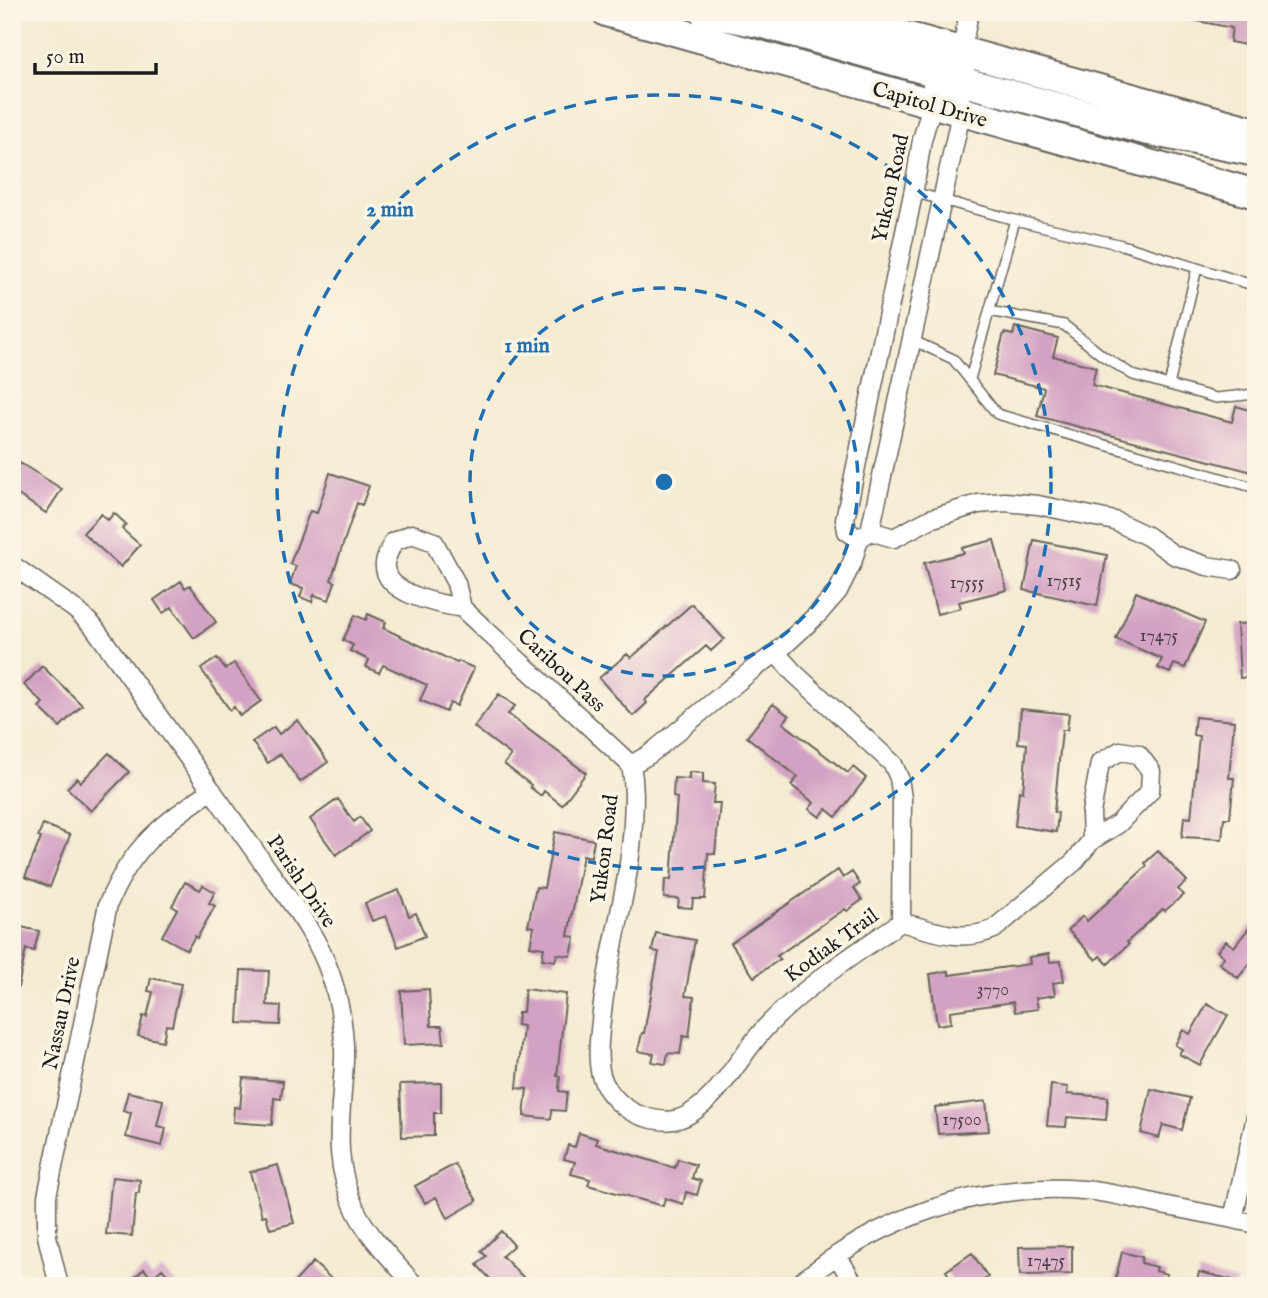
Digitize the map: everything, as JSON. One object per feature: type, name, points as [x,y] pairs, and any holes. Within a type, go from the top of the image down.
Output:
[{"type":"main road","name":"Capitol Drive","points":[[606,12],[949,78],[1256,132]]},
{"type":"main road","points":[[704,12],[764,24],[949,78],[1144,130],[1256,152]]},
{"type":"main road","name":"Capitol Drive","points":[[818,12],[949,78],[961,112],[1256,194]]},
{"type":"street","name":"Yukon Road","points":[[864,535],[847,531],[845,519],[922,140],[949,78],[969,12]]},
{"type":"street","points":[[631,765],[650,754],[776,653],[818,614],[838,591],[864,535],[912,340],[961,112]]},
{"type":"street","points":[[864,535],[894,538],[930,519],[978,504],[1005,502],[1038,505],[1115,521],[1147,536],[1174,555],[1207,566],[1232,570]]},
{"type":"street","name":"Caribou Pass","points":[[462,608],[456,583],[435,542],[412,534],[393,542],[385,564],[388,578],[400,590],[462,608],[631,765]]},
{"type":"street","name":"Parish Drive","points":[[12,565],[76,610],[93,626],[308,928],[331,976],[341,1017],[344,1048],[338,1146],[344,1178],[357,1213],[374,1238],[415,1286]]},
{"type":"street","name":"Kodiak Trail","points":[[645,1117],[676,1121],[705,1104],[749,1045],[796,998],[901,922],[902,798],[899,778],[892,764],[776,653]]},
{"type":"street","points":[[901,922],[953,936],[979,936],[994,929],[1074,862],[1092,839],[1118,824],[1150,791],[1151,771],[1138,754],[1120,751],[1100,764],[1091,813],[1092,839]]},
{"type":"street","name":"Yukon Road","points":[[631,765],[635,783],[631,855],[604,1000],[599,1057],[601,1076],[609,1091],[631,1112],[645,1117]]},
{"type":"street","name":"Nassau Drive","points":[[59,1286],[47,1236],[47,1196],[108,904],[127,865],[152,834],[212,790]]},
{"type":"street","points":[[1233,1219],[1256,1117]]},
{"type":"street","points":[[797,1286],[837,1255],[884,1227],[961,1200],[1026,1190],[1109,1193],[1256,1224]]},
{"type":"street","points":[[837,1255],[855,1286]]},
{"type":"lane","points":[[913,192],[1122,245],[1256,286]]},
{"type":"lane","points":[[970,379],[1015,220]]},
{"type":"lane","points":[[1169,386],[1198,268]]},
{"type":"lane","points":[[989,311],[1064,325],[1103,356],[1133,375],[1216,398],[1256,394]]},
{"type":"lane","points":[[912,340],[953,359],[997,414],[1256,488]]},
{"type":"building","points":[[1184,12],[1256,12],[1256,47],[1230,42],[1232,28],[1183,18]]},
{"type":"building","points":[[1015,327],[1058,338],[1053,356],[1096,367],[1092,385],[1232,422],[1236,406],[1256,412],[1256,473],[1037,416],[1044,388],[993,375],[1004,333],[1013,335]]},
{"type":"building","points":[[20,463],[62,489],[46,513],[12,491],[12,475]]},
{"type":"building","points":[[330,473],[369,486],[362,505],[357,503],[331,580],[335,582],[329,600],[314,595],[312,602],[300,597],[303,588],[290,584],[296,566],[290,564],[310,511],[317,513]]},
{"type":"building","points":[[114,513],[126,524],[122,529],[140,545],[121,567],[83,533],[101,514],[108,520]]},
{"type":"building","points":[[994,540],[1007,590],[959,602],[961,608],[937,614],[924,563],[964,553],[962,548]]},
{"type":"building","points":[[1034,540],[1107,555],[1097,606],[1024,590]]},
{"type":"building","points":[[181,581],[185,588],[190,585],[216,622],[194,638],[172,607],[163,613],[154,600]]},
{"type":"building","points":[[1136,592],[1205,622],[1185,668],[1174,664],[1170,673],[1158,668],[1162,659],[1116,639]]},
{"type":"building","points":[[692,604],[724,639],[711,651],[706,646],[645,700],[647,703],[633,716],[599,678],[627,654],[631,658]]},
{"type":"building","points":[[368,614],[386,622],[383,628],[457,663],[458,661],[474,668],[457,706],[450,703],[446,712],[420,700],[427,685],[383,665],[379,673],[366,667],[369,660],[350,651],[353,645],[343,640],[355,615],[366,620]]},
{"type":"building","points":[[1256,623],[1256,677],[1240,678],[1237,624]]},
{"type":"building","points":[[217,658],[225,669],[234,663],[261,701],[240,716],[234,707],[230,710],[201,669]]},
{"type":"building","points":[[42,666],[82,705],[60,727],[39,707],[43,703],[24,685]]},
{"type":"building","points":[[499,694],[515,706],[508,714],[586,773],[562,805],[544,791],[541,796],[504,764],[511,755],[474,727]]},
{"type":"building","points":[[773,704],[789,716],[783,723],[848,773],[853,767],[866,778],[836,817],[826,809],[820,817],[809,809],[814,803],[791,785],[798,777],[747,737]]},
{"type":"building","points":[[1021,709],[1069,714],[1067,730],[1062,730],[1054,812],[1058,813],[1056,832],[1015,826],[1019,791],[1023,792],[1027,744],[1018,743]]},
{"type":"building","points":[[1195,717],[1234,721],[1229,778],[1234,778],[1230,818],[1224,818],[1222,839],[1182,837],[1184,817],[1191,818],[1199,736],[1193,735]]},
{"type":"building","points":[[298,720],[328,762],[300,782],[280,754],[268,763],[252,742],[274,727],[279,734]]},
{"type":"building","points":[[109,753],[129,772],[91,811],[67,788],[77,778],[81,782]]},
{"type":"building","points":[[689,772],[703,773],[703,783],[715,784],[713,803],[720,803],[715,854],[708,853],[705,899],[693,899],[692,908],[678,907],[679,899],[664,898],[665,879],[671,880],[677,798],[673,797],[674,778],[689,779]]},
{"type":"building","points":[[338,799],[354,822],[360,817],[370,831],[336,855],[310,819]]},
{"type":"building","points":[[43,824],[70,835],[50,887],[25,877],[41,838],[38,837]]},
{"type":"building","points":[[555,832],[594,840],[591,857],[583,855],[568,936],[575,937],[571,956],[557,954],[555,961],[542,959],[544,948],[530,946],[534,927],[528,926],[536,887],[544,888]]},
{"type":"building","points":[[1158,851],[1187,881],[1178,889],[1183,895],[1165,911],[1163,909],[1127,942],[1129,944],[1108,964],[1100,956],[1096,960],[1068,930],[1083,916],[1087,921],[1147,866],[1145,863]]},
{"type":"building","points":[[838,870],[843,878],[852,872],[860,884],[854,888],[862,900],[777,956],[780,959],[754,977],[731,943]]},
{"type":"building","points":[[185,882],[200,890],[203,885],[215,892],[209,903],[215,906],[187,950],[162,936],[177,909],[172,906]]},
{"type":"building","points":[[399,890],[409,916],[416,913],[425,936],[398,947],[386,916],[372,921],[365,903]]},
{"type":"building","points":[[1256,919],[1256,956],[1238,978],[1219,963],[1224,957],[1217,951],[1226,941],[1234,947]]},
{"type":"building","points":[[12,925],[39,931],[34,951],[26,949],[18,987],[12,986]]},
{"type":"building","points":[[656,933],[695,940],[685,996],[694,997],[689,1037],[683,1036],[680,1054],[668,1053],[666,1064],[652,1062],[654,1054],[638,1051],[644,1033],[659,952],[652,951]]},
{"type":"building","points":[[1049,954],[1050,962],[1061,961],[1064,981],[1053,983],[1055,995],[1036,998],[1038,1009],[1015,1012],[1013,1002],[950,1011],[951,1023],[937,1025],[930,974],[949,971],[949,975],[1030,964],[1029,957]]},
{"type":"building","points":[[241,970],[269,971],[267,1005],[281,1006],[280,1025],[238,1023]]},
{"type":"building","points":[[151,978],[181,984],[172,1026],[166,1025],[163,1041],[138,1036],[143,1016],[147,1017],[153,992],[148,991]]},
{"type":"building","points":[[429,989],[431,1026],[442,1026],[444,1043],[404,1045],[401,991]]},
{"type":"building","points":[[525,989],[566,994],[557,1076],[560,1076],[559,1091],[567,1092],[565,1111],[552,1110],[551,1119],[524,1116],[527,1089],[517,1088],[523,1026],[517,1025],[518,1012],[523,1012]]},
{"type":"building","points":[[1207,1004],[1228,1015],[1200,1065],[1179,1054],[1182,1049],[1175,1045],[1183,1030],[1190,1034]]},
{"type":"building","points":[[243,1078],[283,1081],[281,1099],[274,1098],[272,1125],[233,1122],[234,1107],[240,1108]]},
{"type":"building","points":[[441,1083],[441,1113],[434,1113],[434,1136],[402,1137],[400,1084]]},
{"type":"building","points":[[1051,1085],[1068,1087],[1067,1094],[1108,1097],[1106,1120],[1067,1117],[1066,1127],[1047,1126]]},
{"type":"building","points":[[1151,1089],[1190,1098],[1182,1130],[1163,1125],[1159,1138],[1141,1133]]},
{"type":"building","points":[[128,1092],[163,1100],[157,1126],[166,1128],[162,1146],[126,1137],[131,1113],[123,1111]]},
{"type":"building","points":[[986,1101],[989,1131],[938,1134],[935,1107]]},
{"type":"building","points":[[579,1133],[598,1139],[596,1144],[675,1168],[678,1159],[696,1165],[692,1178],[701,1181],[697,1195],[686,1192],[683,1204],[665,1198],[663,1206],[588,1185],[590,1179],[571,1174],[575,1162],[564,1159],[568,1145],[575,1147]]},
{"type":"building","points":[[455,1164],[477,1201],[448,1218],[436,1197],[425,1203],[415,1186]]},
{"type":"building","points":[[278,1165],[294,1223],[270,1229],[266,1215],[262,1216],[250,1172]]},
{"type":"building","points":[[112,1177],[140,1180],[139,1193],[136,1193],[132,1236],[106,1234]]},
{"type":"building","points":[[501,1231],[514,1245],[502,1256],[523,1277],[514,1286],[497,1286],[477,1265],[486,1256],[481,1251]]},
{"type":"building","points":[[1072,1246],[1072,1274],[1020,1275],[1019,1247]]},
{"type":"building","points":[[1122,1252],[1142,1257],[1141,1263],[1157,1267],[1156,1271],[1167,1274],[1164,1286],[1114,1286]]},
{"type":"building","points":[[972,1253],[988,1277],[975,1286],[956,1286],[946,1271]]},
{"type":"building","points":[[313,1262],[339,1286],[291,1286]]},
{"type":"building","points":[[144,1269],[152,1278],[162,1269],[178,1286],[125,1286]]},
{"type":"building","points":[[1199,1272],[1237,1281],[1236,1286],[1196,1286]]}]
